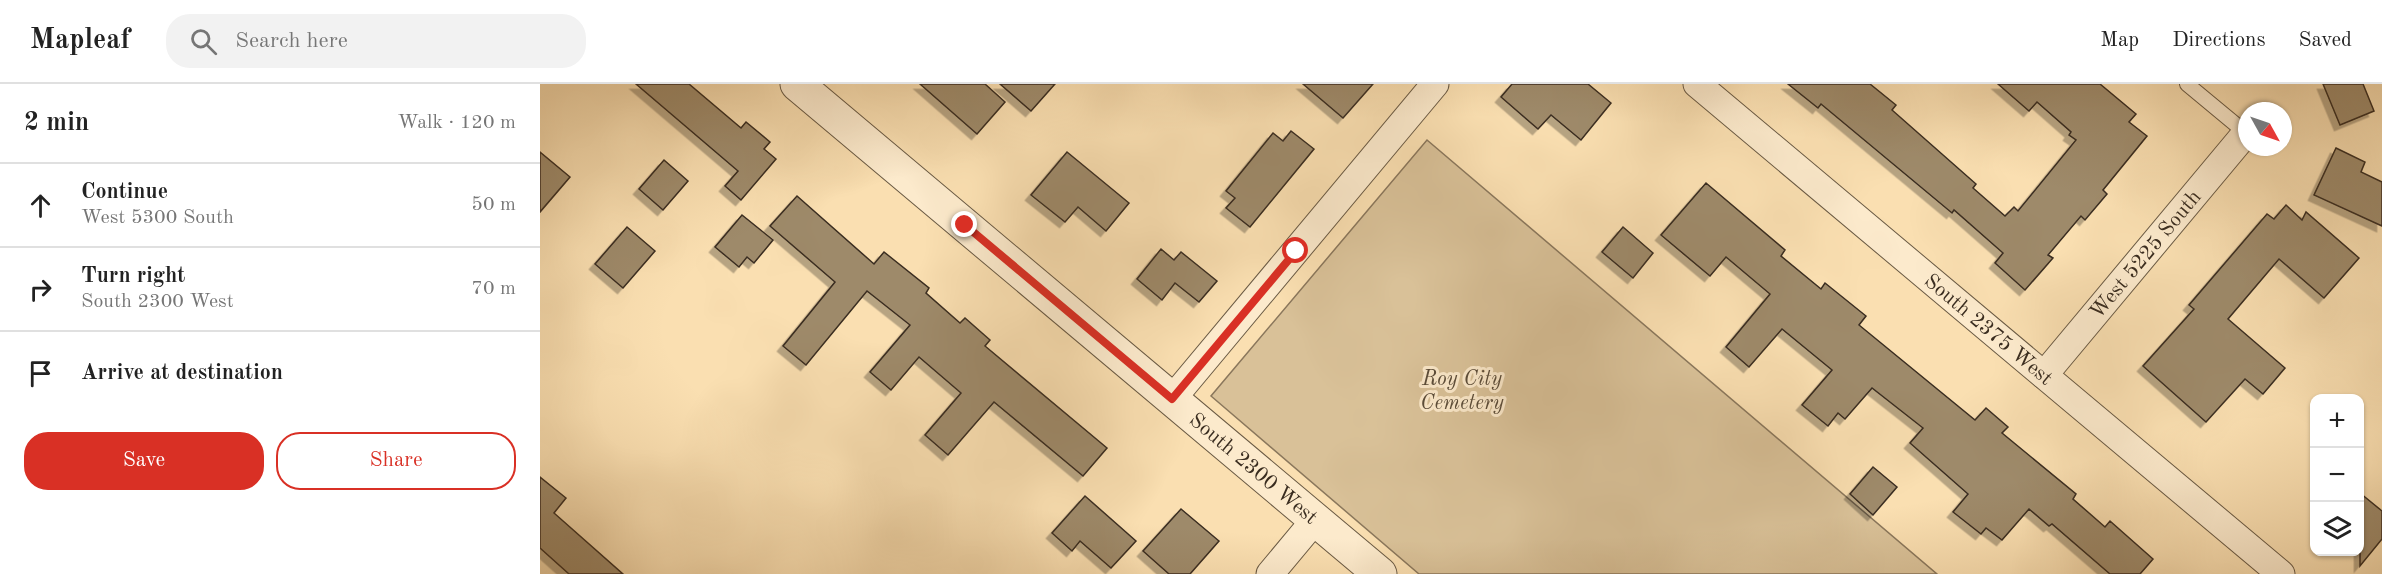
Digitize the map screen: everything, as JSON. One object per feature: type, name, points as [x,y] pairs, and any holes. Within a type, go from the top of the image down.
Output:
[{"type":"street","name":"South 2300 West","points":[[797,84],[1380,574]]},
{"type":"street","points":[[1172,399],[1435,84]]},
{"type":"street","name":"South 2375 West","points":[[1697,84],[2282,574]]},
{"type":"street","name":"West 5225 South","points":[[2044,375],[2238,143]]},
{"type":"street","points":[[1270,574],[1315,520]]},
{"type":"lane","points":[[2187,84],[2238,126]]},
{"type":"green space","name":"Roy City Cemetery","points":[[1427,140],[1937,574],[1419,574],[1211,396]]},
{"type":"building","points":[[636,84],[689,84],[741,128],[746,122],[770,142],[764,149],[776,159],[741,200],[725,186],[738,171]]},
{"type":"building","points":[[920,84],[985,84],[1005,102],[977,134]]},
{"type":"building","points":[[1000,84],[1055,84],[1031,111]]},
{"type":"building","points":[[1303,84],[1373,84],[1343,118]]},
{"type":"building","points":[[1512,84],[1588,84],[1611,103],[1581,140],[1551,115],[1538,129],[1501,97]]},
{"type":"building","points":[[1788,84],[1870,84],[1896,105],[1892,110],[1976,184],[1973,188],[2005,216],[2014,207],[2018,211],[2076,140],[2069,135],[2071,132],[2037,102],[2029,111],[1998,84],[2100,84],[2136,114],[2129,122],[2147,136],[2103,190],[2107,194],[2085,220],[2081,216],[2048,255],[2053,258],[2025,290],[1995,263],[2003,253],[1954,210],[1952,213],[1821,104],[1818,108]]},
{"type":"building","points":[[2323,84],[2363,84],[2374,111],[2340,125]]},
{"type":"building","points":[[1291,131],[1314,149],[1250,227],[1226,208],[1235,198],[1226,191],[1273,133],[1283,141]]},
{"type":"building","points":[[2336,148],[2365,162],[2361,172],[2382,182],[2382,226],[2314,195]]},
{"type":"building","points":[[540,152],[570,177],[540,212]]},
{"type":"building","points":[[1067,152],[1129,203],[1106,231],[1078,207],[1065,222],[1031,195]]},
{"type":"building","points":[[664,160],[688,181],[663,210],[639,189]]},
{"type":"building","points":[[1706,183],[1785,250],[1781,256],[1821,289],[1825,283],[1866,316],[1859,325],[1975,420],[1986,408],[2008,427],[2002,433],[2076,494],[2073,499],[2105,527],[2110,521],[2153,559],[2140,574],[2110,574],[2052,524],[2049,526],[2029,509],[2002,540],[1986,528],[1981,534],[1953,512],[1968,494],[1910,443],[1923,428],[1872,388],[1845,419],[1838,413],[1828,426],[1802,405],[1832,370],[1782,329],[1749,367],[1726,347],[1770,294],[1726,257],[1710,276],[1661,235]]},
{"type":"building","points":[[797,196],[874,264],[884,252],[929,288],[926,293],[960,323],[965,318],[990,340],[985,346],[1107,448],[1083,476],[994,402],[948,455],[925,435],[961,393],[919,357],[891,390],[870,372],[910,325],[867,291],[806,365],[783,346],[835,282],[770,226]]},
{"type":"building","points":[[2286,205],[2302,220],[2306,212],[2359,258],[2324,298],[2279,259],[2228,319],[2285,368],[2263,394],[2245,379],[2206,422],[2143,366],[2194,309],[2189,305],[2267,214],[2274,219]]},
{"type":"building","points":[[742,215],[773,240],[754,263],[747,257],[739,267],[715,247]]},
{"type":"building","points":[[627,227],[655,251],[623,288],[595,264]]},
{"type":"building","points":[[1623,227],[1653,253],[1633,278],[1602,252]]},
{"type":"building","points":[[1161,249],[1174,260],[1181,252],[1217,281],[1199,302],[1175,283],[1162,300],[1137,279]]},
{"type":"building","points":[[1873,467],[1897,487],[1873,515],[1850,494]]},
{"type":"building","points":[[540,477],[566,498],[554,513],[623,574],[569,574],[540,548]]},
{"type":"building","points":[[1085,496],[1136,541],[1111,568],[1080,541],[1072,551],[1052,533]]},
{"type":"building","points":[[2364,496],[2382,511],[2382,539],[2360,566],[2360,556],[2364,556]]},
{"type":"building","points":[[1181,509],[1219,541],[1190,574],[1169,574],[1143,551]]},
{"type":"route","points":[[965,225],[1172,399],[1296,251]]}]
